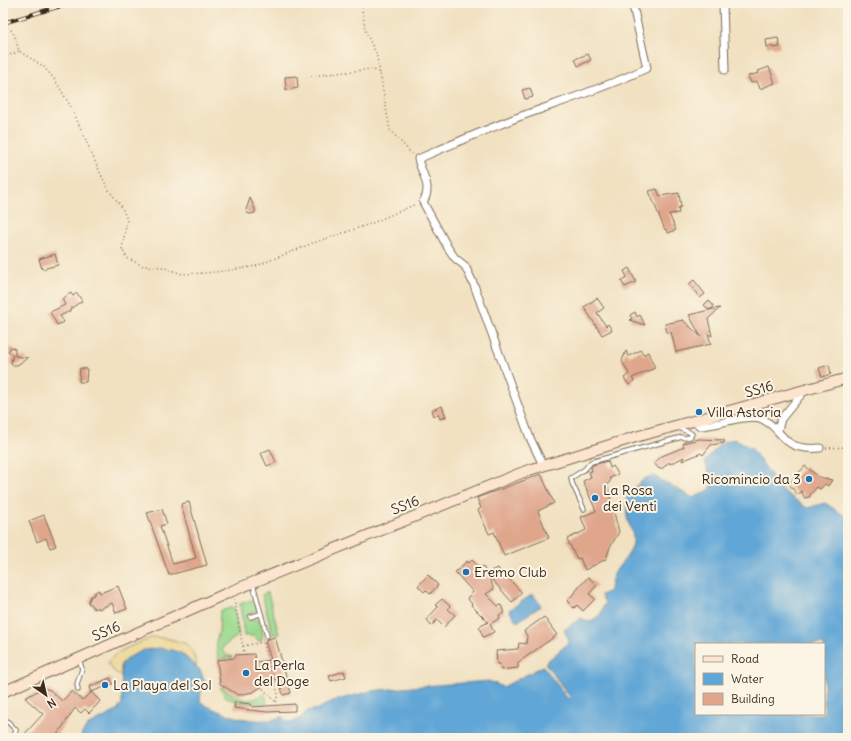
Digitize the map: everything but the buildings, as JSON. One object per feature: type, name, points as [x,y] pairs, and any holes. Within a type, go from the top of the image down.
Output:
[{"type":"main road","name":"SS16","points":[[3,692],[232,591],[512,476],[543,465],[848,378]]},
{"type":"street","points":[[543,465],[530,438],[474,285],[465,266],[455,258],[448,248],[424,202],[428,195],[427,185],[418,159],[464,138],[591,91],[647,68],[633,6],[635,3]]},
{"type":"street","points":[[723,3],[725,70]]},
{"type":"street","points":[[778,430],[781,419],[804,391]]},
{"type":"street","points":[[694,421],[700,426],[710,426],[748,417],[757,417],[763,419],[778,430],[788,442],[795,446],[805,449],[820,448]]},
{"type":"lane","points":[[584,510],[572,483],[571,478],[574,475],[585,469],[591,462],[690,437],[692,434],[674,427]]},
{"type":"lane","points":[[252,583],[267,636]]},
{"type":"lane","points":[[250,617],[260,614]]},
{"type":"lane","points":[[78,690],[77,684],[82,669],[79,658]]},
{"type":"lane","points":[[3,717],[16,730],[14,738]]},
{"type":"path","points":[[361,3],[366,33],[376,54],[390,130],[418,159]]},
{"type":"path","points":[[11,30],[19,51],[43,66],[55,80],[71,107],[103,179],[110,192],[122,207],[127,220],[122,249],[127,258],[143,266],[162,267],[182,274],[206,273],[256,266],[313,243],[370,224],[424,202]]},
{"type":"path","points":[[3,58],[19,51]]},
{"type":"path","points":[[311,76],[372,69],[380,73]]},
{"type":"path","points":[[820,448],[848,447]]},
{"type":"path","points":[[232,591],[244,653]]},
{"type":"path","points":[[263,689],[276,703],[278,694],[263,642],[264,637],[267,636]]},
{"type":"path","points":[[243,646],[263,642]]},
{"type":"green space","points":[[268,592],[279,634],[273,635],[262,595]]},
{"type":"green space","points":[[254,599],[257,610],[249,614],[251,620],[259,619],[263,634],[261,641],[252,636],[244,636],[240,604]]},
{"type":"green space","points":[[234,607],[239,635],[224,646],[222,650],[226,655],[233,657],[219,659],[216,641],[219,632],[220,611]]},
{"type":"green space","points":[[220,687],[239,698],[248,700],[260,697],[264,694],[267,704],[239,702],[226,698]]},
{"type":"sand","points":[[153,637],[165,638],[185,643],[195,656],[196,667],[181,653],[121,664],[121,676],[110,667],[108,662],[112,657],[129,647]]},
{"type":"water","points":[[734,439],[751,448],[782,490],[807,508],[825,503],[848,518],[848,738],[79,738],[87,726],[117,711],[122,703],[121,664],[131,656],[144,650],[159,648],[181,653],[200,670],[205,681],[201,691],[200,702],[223,713],[250,720],[269,720],[283,717],[284,720],[291,723],[301,718],[307,711],[318,709],[333,701],[371,691],[489,681],[503,687],[543,666],[568,699],[570,697],[545,663],[565,646],[569,640],[564,630],[581,618],[589,622],[600,615],[605,603],[601,595],[610,591],[613,577],[629,553],[633,543],[633,535],[627,517],[627,495],[645,478],[654,476],[693,498],[706,492],[712,487],[705,461],[721,443]]},
{"type":"water","points":[[533,594],[541,606],[517,622],[509,610]]},
{"type":"railway","points":[[3,23],[71,3]]},
{"type":"place","name":"Villa Astoria","points":[[699,412]]},
{"type":"place","name":"Ricomincio da 3","points":[[809,479]]},
{"type":"place","name":"La Rosa dei Venti","points":[[595,498]]},
{"type":"place","name":"Eremo Club","points":[[466,572]]},
{"type":"place","name":"La Perla del Doge","points":[[246,673]]},
{"type":"place","name":"La Playa del Sol","points":[[105,685]]}]
